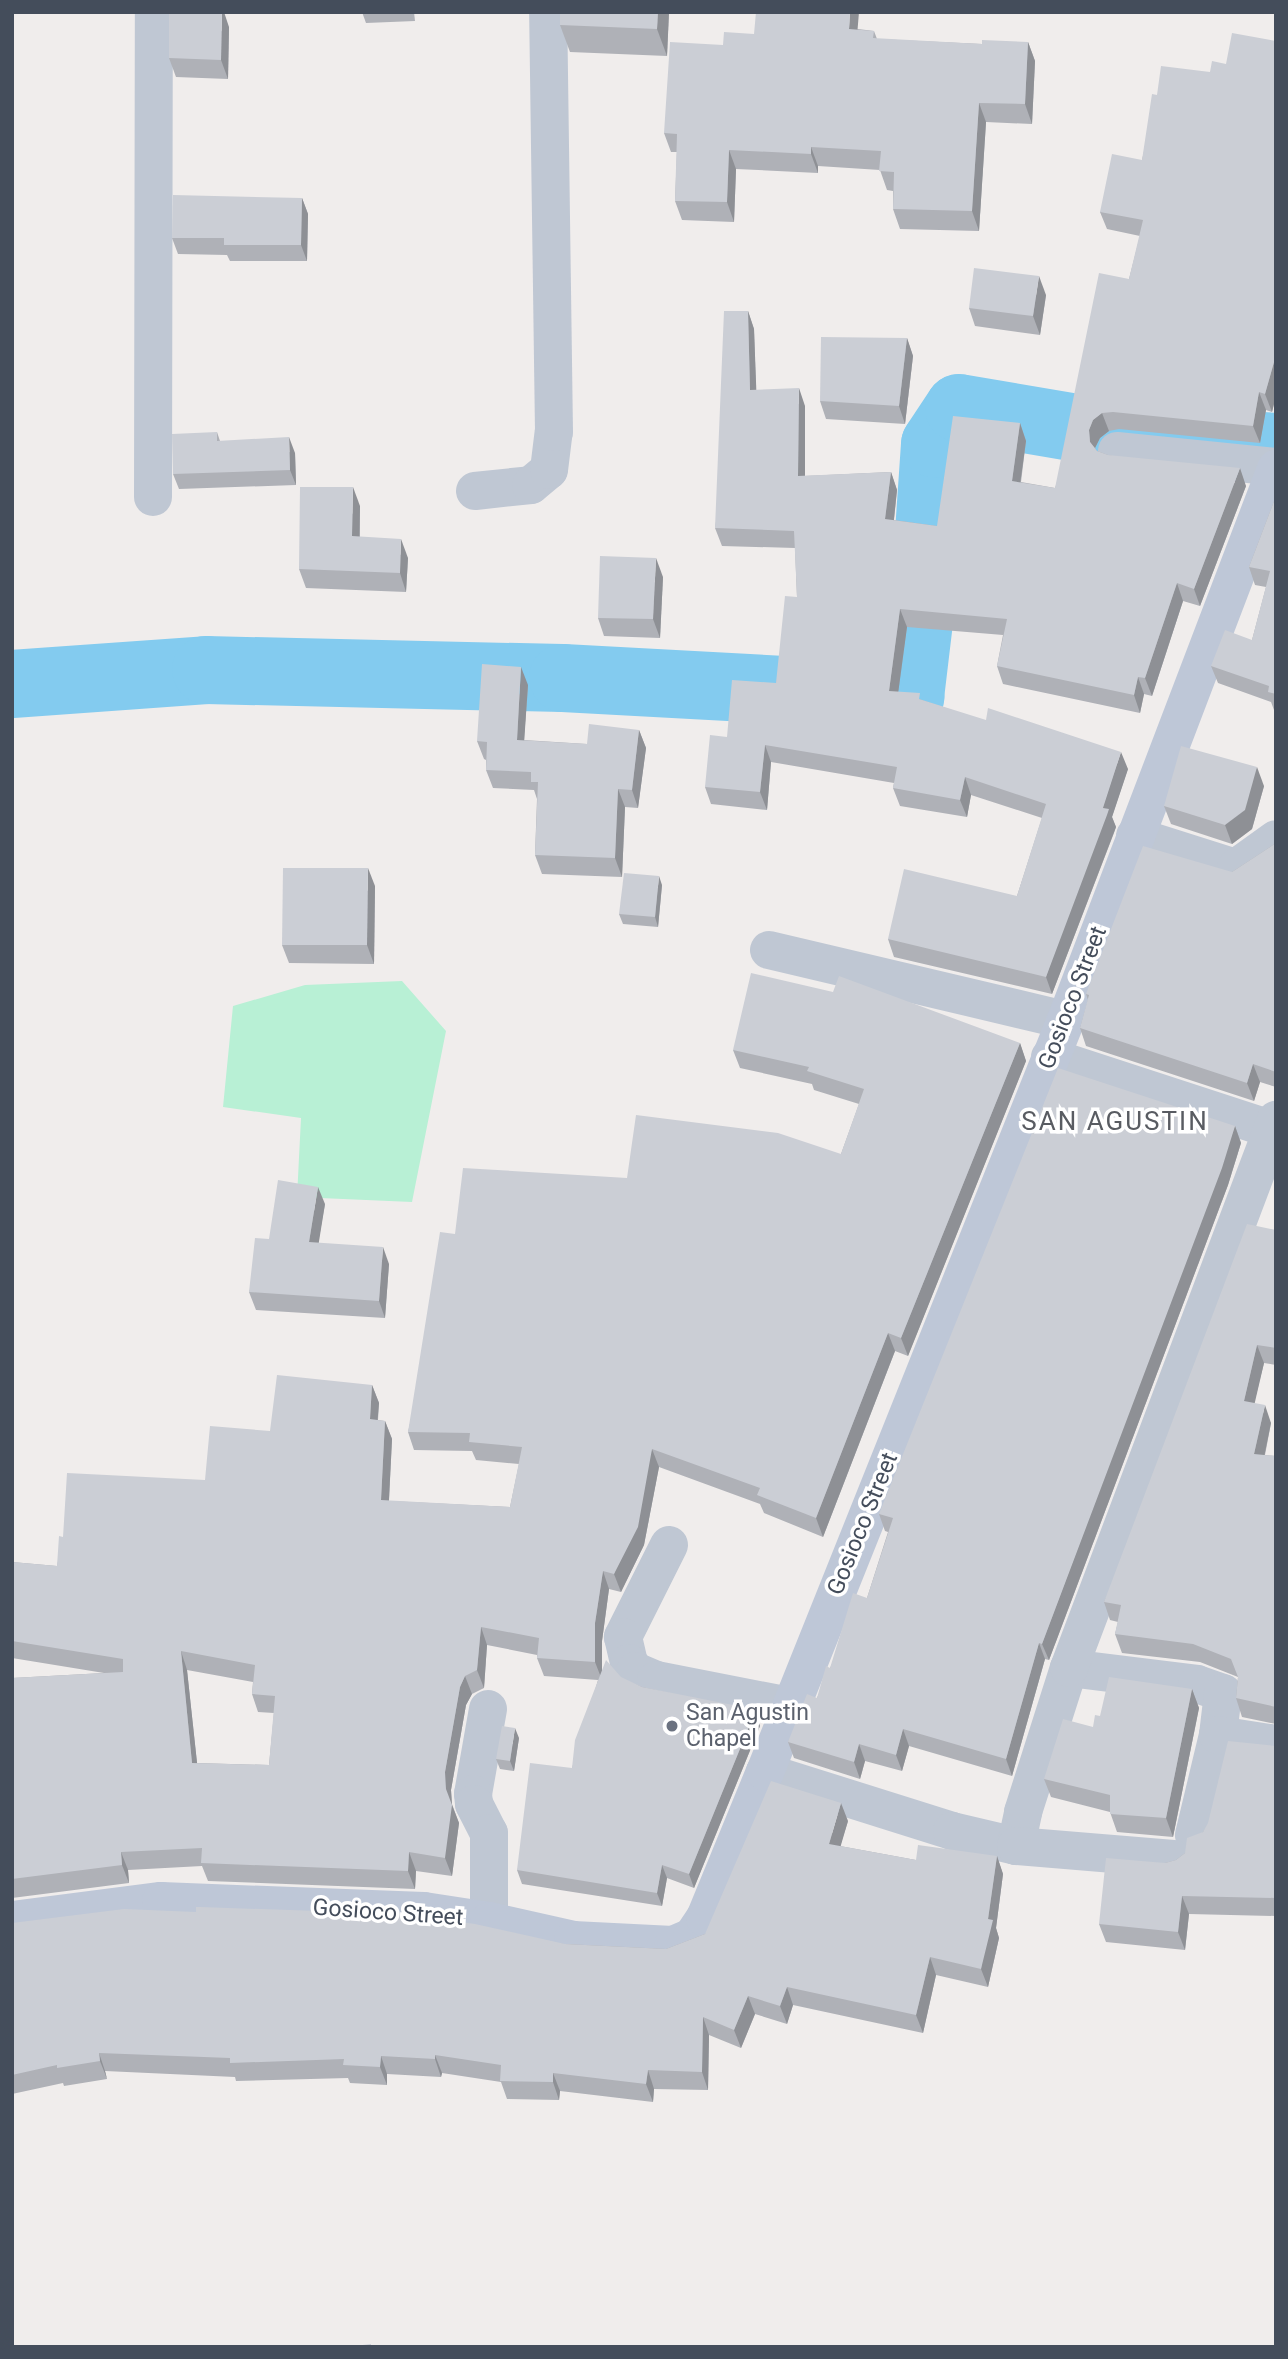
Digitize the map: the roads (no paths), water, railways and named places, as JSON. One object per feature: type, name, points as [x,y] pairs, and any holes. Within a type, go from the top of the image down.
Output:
[{"type":"street","points":[[153,497],[154,12]]},
{"type":"street","points":[[475,491],[531,485],[549,470],[554,432],[548,12]]},
{"type":"street","points":[[1117,451],[1276,468]]},
{"type":"street","name":"Gosioco Street","points":[[12,1920],[161,1901],[424,1911],[489,1921],[573,1940],[673,1945],[692,1937],[705,1918],[765,1772],[1066,1020],[1276,468]]},
{"type":"street","points":[[1135,836],[1236,868],[1276,839]]},
{"type":"street","points":[[769,950],[1066,1020]]},
{"type":"street","points":[[1016,1846],[1023,1812],[1069,1668],[1275,1127],[1050,1057]]},
{"type":"street","points":[[669,1545],[623,1637],[625,1651],[635,1671],[656,1680],[790,1706]]},
{"type":"street","points":[[765,1772],[952,1831],[1016,1846],[1184,1847],[1218,1735],[1223,1693],[1197,1684],[1069,1668]]},
{"type":"street","points":[[488,1709],[473,1794],[474,1804],[489,1833],[489,1921]]},
{"type":"street","points":[[1218,1735],[1276,1744]]},
{"type":"waterway","points":[[12,684],[206,670],[563,678],[910,697],[928,547],[935,444],[959,408],[1143,439],[1276,447]]},
{"type":"place","name":"San Agustin Chapel","points":[[672,1726]]},
{"type":"district","name":"SAN AGUSTIN","points":[[1115,1122]]}]
